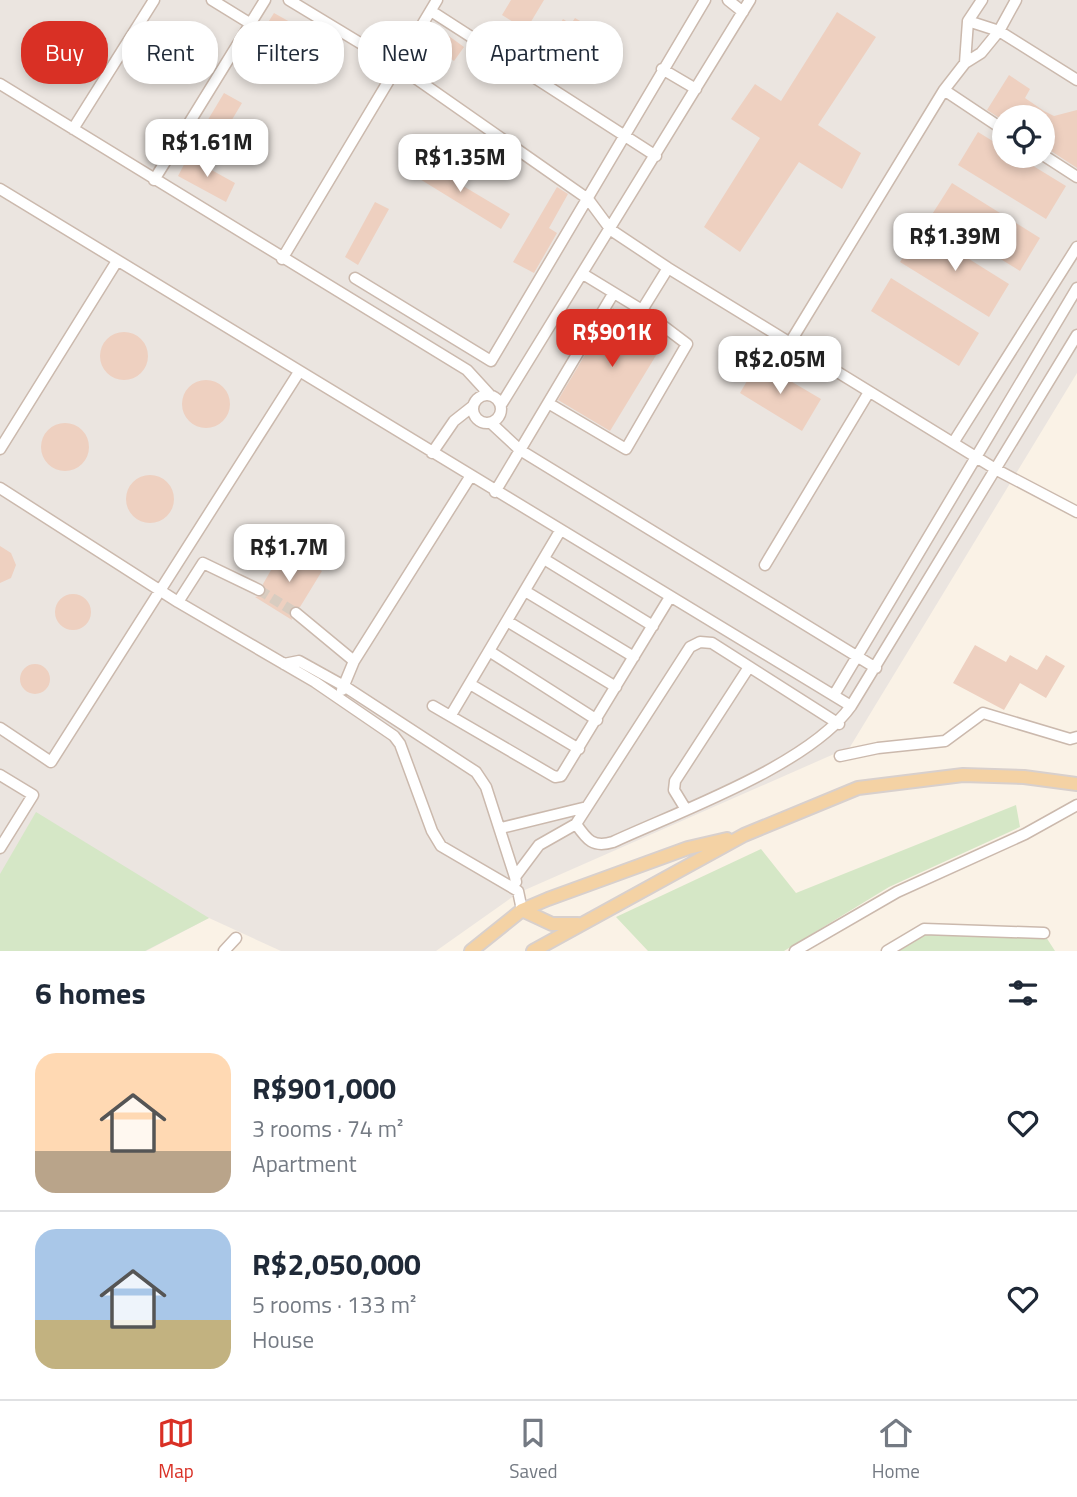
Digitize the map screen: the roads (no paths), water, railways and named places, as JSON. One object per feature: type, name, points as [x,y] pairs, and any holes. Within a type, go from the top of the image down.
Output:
[{"type":"main road","points":[[533,951],[744,835],[839,793],[878,783],[995,775],[1077,784]]},
{"type":"main road","points":[[471,951],[522,910],[688,848],[744,835]]},
{"type":"main road","points":[[548,899],[547,913],[552,924]]},
{"type":"main road","points":[[522,910],[552,924],[587,922]]},
{"type":"street","points":[[73,130],[154,0]]},
{"type":"street","points":[[212,0],[246,21]]},
{"type":"street","points":[[253,21],[265,0]]},
{"type":"street","points":[[289,0],[358,42]]},
{"type":"street","points":[[425,21],[437,0]]},
{"type":"street","points":[[355,278],[491,361],[705,0]]},
{"type":"street","points":[[728,0],[743,12]]},
{"type":"street","points":[[491,423],[500,416],[501,405],[750,0]]},
{"type":"street","points":[[965,63],[968,21],[982,0]]},
{"type":"street","points":[[790,341],[944,90],[965,63],[981,52],[999,31],[1016,0]]},
{"type":"street","points":[[431,11],[656,156]]},
{"type":"street","points":[[968,21],[999,31],[1077,80]]},
{"type":"street","points":[[966,46],[981,52]]},
{"type":"street","points":[[154,180],[232,55]]},
{"type":"street","points":[[662,69],[696,89]]},
{"type":"street","points":[[0,84],[467,370],[501,405]]},
{"type":"street","points":[[282,259],[387,84]]},
{"type":"street","points":[[424,84],[588,199],[611,230],[668,268],[997,470],[1077,512]]},
{"type":"street","points":[[944,90],[992,122]]},
{"type":"street","points":[[1055,163],[1077,177]]},
{"type":"street","points":[[0,189],[470,477],[851,706]]},
{"type":"street","points":[[953,443],[1077,247]]},
{"type":"street","points":[[0,449],[117,261]]},
{"type":"street","points":[[642,310],[668,268]]},
{"type":"street","points":[[548,403],[626,449],[687,344],[642,310],[583,274]]},
{"type":"street","points":[[834,695],[1077,288]]},
{"type":"street","points":[[495,492],[613,294]]},
{"type":"street","points":[[576,824],[588,841],[602,845],[773,768],[839,724],[876,668],[1077,335]]},
{"type":"street","points":[[0,728],[51,762],[163,590],[299,372]]},
{"type":"street","points":[[765,565],[869,391]]},
{"type":"street","points":[[432,453],[454,421],[473,407],[479,397],[489,394]]},
{"type":"street","points":[[473,407],[480,421],[491,423],[520,450],[876,668]]},
{"type":"street","points":[[339,698],[354,661],[470,477]]},
{"type":"street","points":[[0,488],[163,590],[178,603],[284,664],[384,727],[400,744],[432,831],[441,846],[518,891]]},
{"type":"street","points":[[452,715],[560,531]]},
{"type":"street","points":[[544,559],[653,626]]},
{"type":"street","points":[[178,603],[203,562],[259,590]]},
{"type":"street","points":[[525,591],[635,657]]},
{"type":"street","points":[[433,706],[555,777],[565,772],[670,597]]},
{"type":"street","points":[[296,614],[354,661]]},
{"type":"street","points":[[507,621],[616,687]]},
{"type":"street","points":[[515,877],[539,845],[576,824],[690,647],[700,642],[712,643],[839,724]]},
{"type":"street","points":[[489,651],[597,720]]},
{"type":"street","points":[[284,664],[299,661],[344,685],[476,772],[486,787],[501,828],[522,910]]},
{"type":"street","points":[[685,808],[674,790],[675,781],[749,667]]},
{"type":"street","points":[[470,684],[579,749]]},
{"type":"street","points":[[840,757],[878,748],[946,741],[983,713],[1070,739],[1077,737]]},
{"type":"street","points":[[0,775],[33,795],[0,848]]},
{"type":"street","points":[[794,951],[897,892],[1024,835],[1077,805]]},
{"type":"street","points":[[501,828],[587,807]]},
{"type":"street","points":[[887,951],[924,929],[1044,933]]},
{"type":"street","points":[[224,951],[236,937]]},
{"type":"tunnel","points":[[259,590],[296,613]]}]
